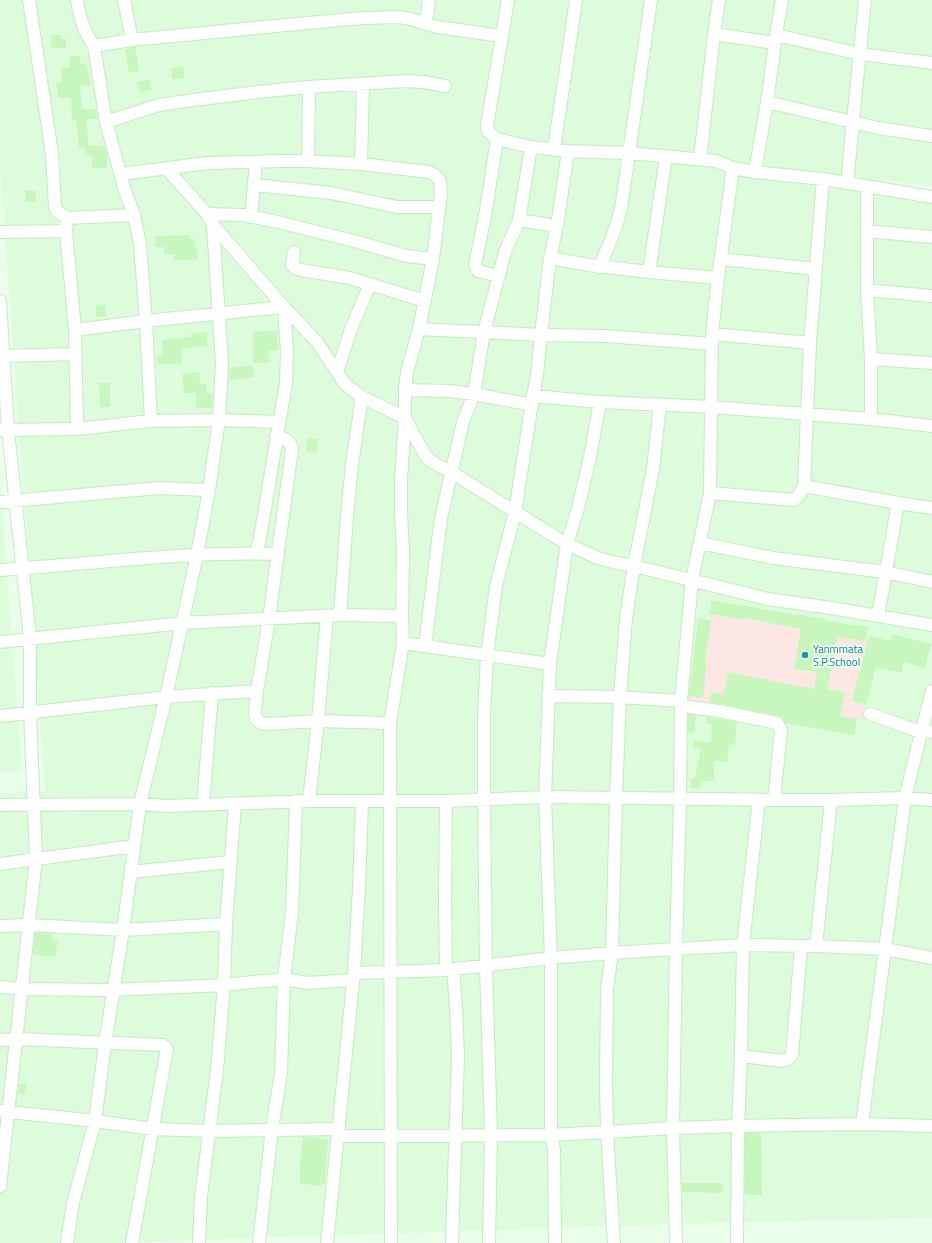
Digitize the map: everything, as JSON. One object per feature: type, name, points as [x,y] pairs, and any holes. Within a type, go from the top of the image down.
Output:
[{"type":"street","points":[[29,0],[52,154],[55,207],[57,211],[67,218],[134,215]]},
{"type":"street","points":[[77,0],[81,22],[94,46],[106,122],[125,191],[134,215],[140,244],[146,321],[151,421]]},
{"type":"street","points":[[124,0],[132,40]]},
{"type":"street","points":[[426,24],[429,0]]},
{"type":"street","points":[[508,0],[487,126],[488,131],[497,139],[531,147],[568,151],[629,153],[716,161],[733,168],[755,172],[823,179],[932,197]]},
{"type":"street","points":[[554,149],[576,0]]},
{"type":"street","points":[[599,267],[617,225],[621,209],[651,0]]},
{"type":"street","points":[[700,160],[719,0]]},
{"type":"street","points":[[755,172],[782,0]]},
{"type":"street","points":[[847,183],[865,0]]},
{"type":"street","points":[[94,46],[132,40],[369,18],[398,17],[411,19],[437,27],[502,36]]},
{"type":"street","points":[[714,34],[776,39],[860,54],[932,63]]},
{"type":"street","points":[[106,122],[159,104],[193,100],[363,84],[424,82],[445,86]]},
{"type":"street","points":[[361,164],[363,84]]},
{"type":"street","points":[[308,161],[309,88]]},
{"type":"street","points":[[767,102],[878,128],[932,136]]},
{"type":"street","points":[[497,139],[486,210],[475,265],[478,271],[499,276]]},
{"type":"street","points":[[425,646],[441,518],[463,422],[474,394],[484,332],[507,247],[519,220],[531,147]]},
{"type":"street","points":[[489,1243],[491,1134],[486,966],[484,800],[484,717],[487,655],[496,586],[514,512],[537,375],[550,258],[557,226],[568,151]]},
{"type":"street","points":[[649,272],[666,157]]},
{"type":"street","points":[[121,174],[208,163],[308,161],[361,164],[429,172],[435,175],[440,181],[440,207],[433,259],[425,301],[407,372],[405,390],[405,418],[401,478],[403,643],[390,723],[391,1243]]},
{"type":"street","points":[[251,217],[256,162]]},
{"type":"street","points":[[166,168],[207,214],[213,225],[284,307],[317,342],[345,384],[362,397],[405,418],[426,455],[432,462],[451,472],[567,544],[598,558],[768,599],[932,625]]},
{"type":"street","points":[[676,1243],[673,1128],[681,704],[692,580],[710,493],[711,339],[733,168]]},
{"type":"street","points":[[710,493],[794,500],[800,494],[804,486],[810,343],[823,179]]},
{"type":"street","points":[[254,185],[331,193],[397,207],[440,207]]},
{"type":"street","points":[[867,186],[867,290],[871,359],[872,419]]},
{"type":"street","points":[[207,214],[243,215],[337,236],[406,256],[433,259]]},
{"type":"street","points":[[67,218],[66,231],[75,330],[78,428]]},
{"type":"street","points":[[519,220],[557,226]]},
{"type":"street","points":[[67,1243],[73,1204],[95,1121],[112,990],[123,930],[140,804],[166,697],[197,555],[209,490],[219,420],[222,363],[213,225]]},
{"type":"street","points":[[0,232],[66,231]]},
{"type":"street","points":[[867,231],[932,237]]},
{"type":"street","points":[[294,252],[292,265],[294,268],[350,278],[425,301]]},
{"type":"street","points":[[550,258],[599,267],[718,278]]},
{"type":"street","points":[[721,259],[816,269]]},
{"type":"street","points":[[337,372],[351,329],[370,284]]},
{"type":"street","points":[[867,290],[932,296]]},
{"type":"street","points":[[0,301],[4,430],[16,502],[30,639],[30,713],[36,859],[17,1039],[4,1111],[0,1186]]},
{"type":"street","points":[[75,330],[284,307]]},
{"type":"street","points":[[256,553],[260,538],[286,376],[287,352],[284,307]]},
{"type":"street","points":[[418,328],[541,335],[810,343]]},
{"type":"street","points":[[2,356],[76,354]]},
{"type":"street","points":[[871,359],[932,362]]},
{"type":"street","points":[[405,390],[450,390],[532,400],[711,407],[872,419],[932,426]]},
{"type":"street","points":[[340,616],[352,464],[362,397]]},
{"type":"street","points":[[555,1243],[554,1150],[551,1135],[551,958],[545,797],[548,696],[550,664],[567,544],[578,508],[590,457],[600,402]]},
{"type":"street","points":[[614,1243],[607,1132],[607,990],[612,953],[620,697],[626,618],[634,566],[653,469],[660,404]]},
{"type":"street","points":[[4,430],[78,428],[151,421],[219,420],[279,422]]},
{"type":"street","points":[[276,436],[290,443],[292,449],[269,619],[256,691],[256,719],[261,723],[267,724],[318,721],[390,723]]},
{"type":"street","points":[[804,486],[932,508]]},
{"type":"street","points":[[0,502],[16,502],[158,488],[209,490]]},
{"type":"street","points":[[878,616],[898,503]]},
{"type":"street","points":[[700,543],[773,558],[885,572],[932,582]]},
{"type":"street","points":[[0,570],[197,555],[256,553],[278,554]]},
{"type":"street","points":[[0,642],[182,623],[327,616],[402,616]]},
{"type":"street","points":[[309,801],[318,721],[327,616]]},
{"type":"street","points":[[403,643],[550,664]]},
{"type":"street","points":[[0,716],[166,697],[256,691]]},
{"type":"street","points":[[862,1124],[905,798],[925,731],[932,691]]},
{"type":"street","points":[[203,805],[212,693]]},
{"type":"street","points":[[548,696],[620,697],[681,704],[777,723],[781,730],[774,800]]},
{"type":"street","points":[[870,714],[925,731]]},
{"type":"street","points":[[0,805],[140,804],[166,806],[296,801],[446,801],[545,797],[759,800],[905,798],[932,800]]},
{"type":"street","points":[[737,1243],[738,1126],[743,945],[759,800]]},
{"type":"street","points":[[816,946],[831,800]]},
{"type":"street","points":[[259,1243],[272,1129],[281,1073],[284,979],[292,912],[296,801]]},
{"type":"street","points":[[327,1243],[339,1132],[360,888],[362,801]]},
{"type":"street","points":[[446,801],[445,899],[450,969],[456,1007],[458,1056],[454,1135],[452,1243]]},
{"type":"street","points":[[198,1243],[201,1197],[217,1070],[224,986],[226,924],[234,804]]},
{"type":"street","points":[[0,864],[134,846]]},
{"type":"street","points":[[131,872],[230,862]]},
{"type":"street","points":[[0,926],[29,925],[123,930],[226,924]]},
{"type":"street","points":[[0,987],[22,989],[112,990],[224,986],[284,979],[308,983],[391,972],[486,966],[551,958],[743,945],[885,949],[932,958]]},
{"type":"street","points":[[741,1056],[782,1060],[788,1059],[792,1055],[800,947]]},
{"type":"street","points":[[0,1040],[17,1039],[105,1044],[162,1045],[167,1049],[132,1243]]},
{"type":"street","points":[[4,1111],[153,1129],[210,1131],[272,1129],[391,1136],[491,1134],[551,1135],[738,1126],[862,1124],[932,1126]]},
{"type":"shaded area","points":[[0,0],[778,0],[748,173],[932,192],[932,1218],[670,1224],[109,1243],[0,1243],[0,793],[45,791],[0,166]]},
{"type":"shaded area","points":[[783,0],[932,0],[932,186],[756,169]]},
{"type":"shaded area","points":[[0,485],[22,771],[0,773]]},
{"type":"shaded area","points":[[709,614],[868,641],[852,701],[866,705],[861,720],[711,692],[709,705],[688,703],[688,696],[703,697],[711,620]]},
{"type":"building","points":[[51,35],[61,35],[61,39],[66,39],[66,48],[51,48]]},
{"type":"building","points":[[135,47],[139,71],[129,73],[125,49]]},
{"type":"building","points":[[80,55],[80,64],[86,63],[91,84],[80,86],[82,109],[96,109],[97,119],[86,119],[89,146],[105,146],[107,168],[92,168],[92,155],[85,155],[85,147],[79,148],[76,120],[72,121],[71,98],[58,98],[56,83],[62,82],[61,69],[70,67],[69,57]]},
{"type":"building","points":[[183,67],[184,78],[172,79],[171,68]]},
{"type":"building","points":[[149,79],[152,90],[140,93],[137,82]]},
{"type":"building","points":[[26,190],[36,191],[35,202],[25,202]]},
{"type":"building","points":[[189,235],[189,239],[195,239],[195,249],[197,249],[198,259],[174,261],[174,254],[164,255],[164,247],[155,247],[155,236]]},
{"type":"building","points":[[105,304],[106,317],[96,317],[96,305]]},
{"type":"building","points":[[277,331],[278,350],[269,350],[269,363],[253,363],[253,332]]},
{"type":"building","points":[[207,332],[207,346],[181,348],[182,363],[158,365],[157,356],[163,356],[162,340],[191,337],[191,333]]},
{"type":"building","points":[[252,365],[254,377],[230,380],[229,368]]},
{"type":"building","points":[[199,372],[200,384],[206,384],[207,394],[213,394],[212,408],[196,408],[196,393],[184,393],[182,374]]},
{"type":"building","points":[[99,383],[110,383],[110,407],[100,407]]},
{"type":"building","points":[[307,438],[318,439],[317,452],[306,451]]},
{"type":"building","points":[[712,600],[826,619],[826,621],[868,627],[866,641],[838,637],[827,689],[845,692],[840,716],[857,719],[854,735],[785,723],[782,717],[779,716],[710,702],[711,692],[724,694],[728,672],[814,689],[817,672],[794,669],[801,629],[744,618],[744,620],[709,614]]},
{"type":"building","points":[[698,618],[711,620],[705,661],[707,661],[703,698],[689,696]]},
{"type":"building","points":[[892,634],[931,644],[925,668],[904,662],[901,673],[876,667],[866,705],[852,701],[869,635],[890,641]]},
{"type":"building","points":[[688,715],[696,716],[694,733],[688,732]]},
{"type":"building","points":[[707,717],[737,722],[735,745],[729,744],[727,762],[714,761],[714,781],[701,781],[700,789],[691,788],[691,778],[695,778],[701,749],[693,748],[694,740],[711,743],[712,724],[706,723]]},
{"type":"building","points":[[35,933],[53,934],[52,939],[58,942],[55,957],[33,954]]},
{"type":"building","points":[[19,1084],[27,1084],[24,1094],[18,1094]]},
{"type":"building","points":[[745,1133],[761,1133],[762,1195],[745,1195]]},
{"type":"building","points":[[303,1137],[328,1140],[325,1184],[317,1186],[300,1183],[300,1163]]},
{"type":"building","points":[[682,1183],[723,1183],[723,1193],[682,1192]]},
{"type":"place","name":"Yanmmata S.P.School","points":[[805,655]]}]
